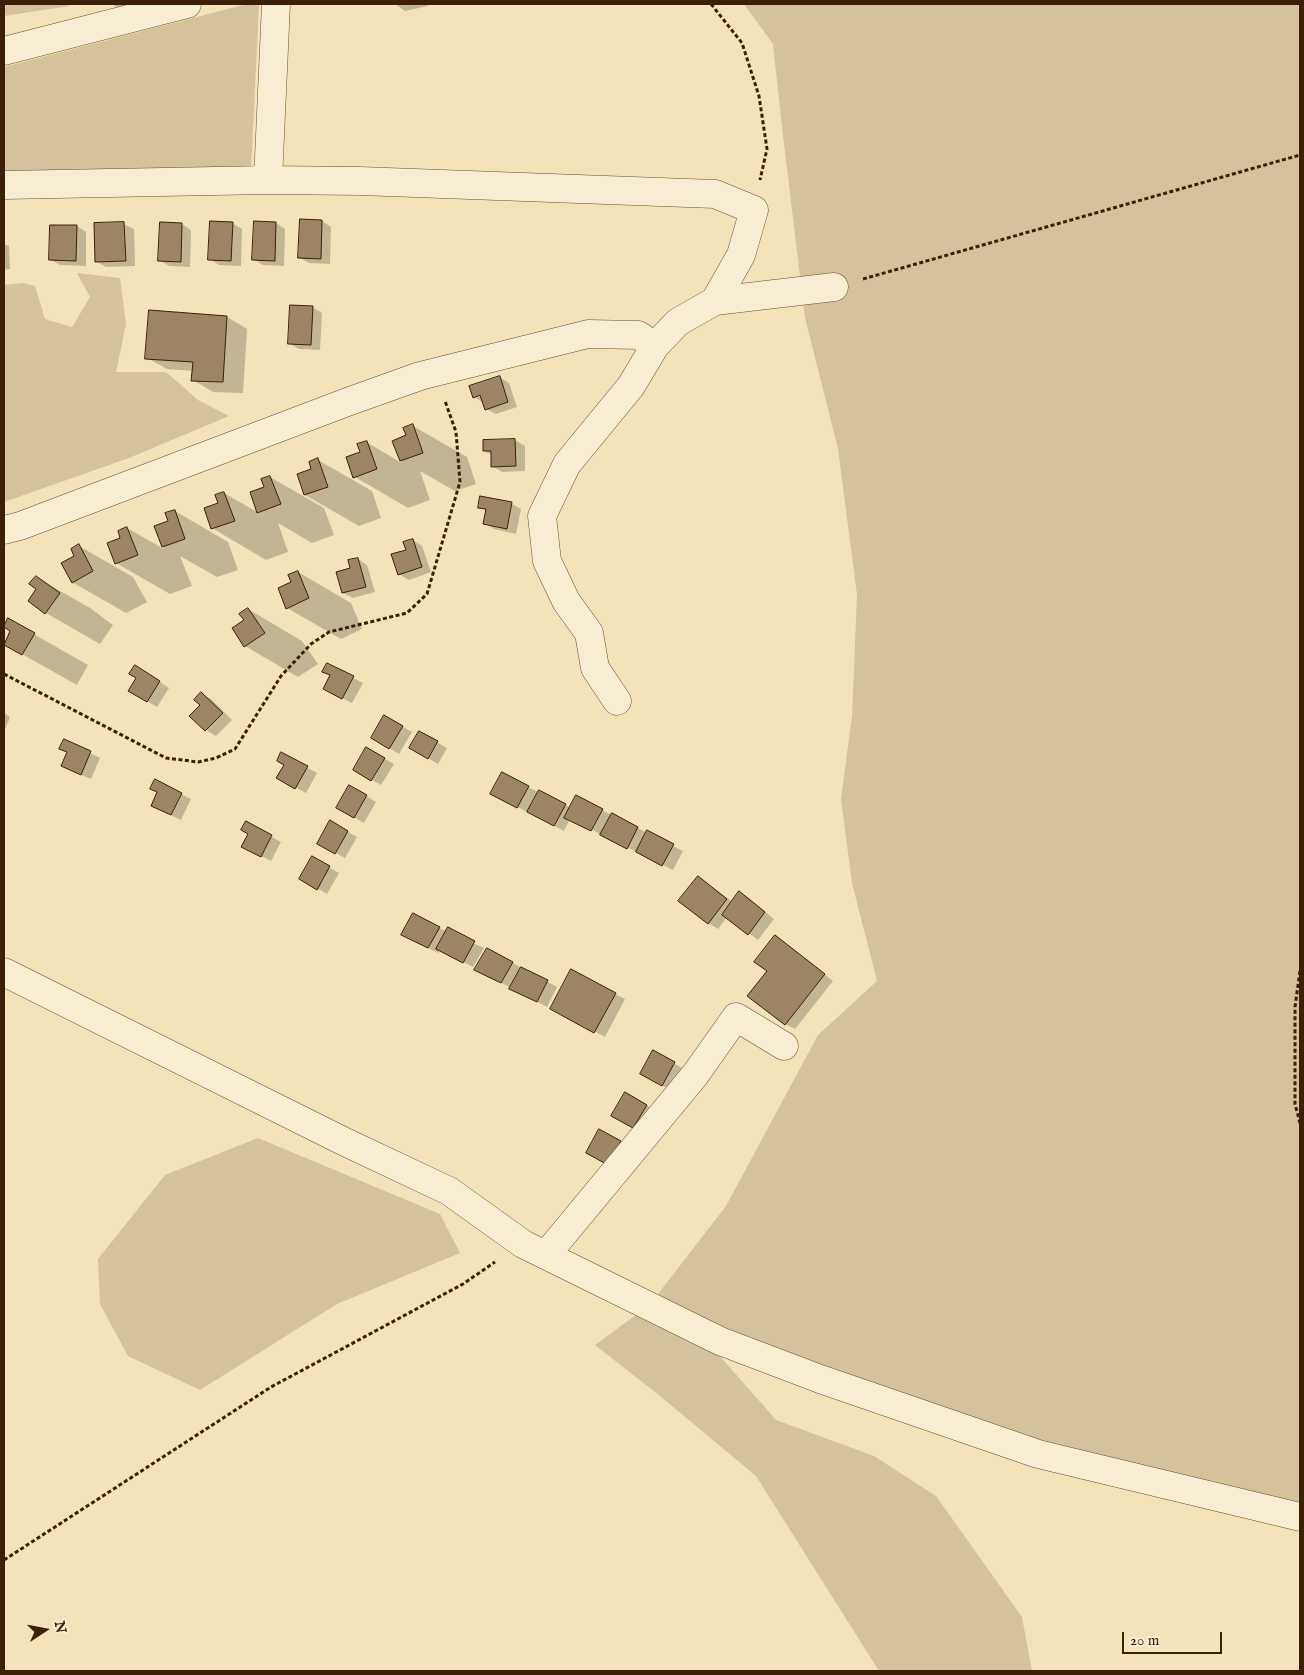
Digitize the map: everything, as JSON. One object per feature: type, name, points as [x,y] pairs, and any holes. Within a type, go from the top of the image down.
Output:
[{"type":"street","points":[[4,51],[187,4]]},
{"type":"street","points":[[268,180],[276,4]]},
{"type":"street","points":[[4,185],[268,180],[360,181],[715,194],[754,210],[740,255],[715,302]]},
{"type":"street","points":[[617,701],[595,668],[589,633],[566,601],[547,561],[542,516],[567,464],[631,386],[655,346],[678,322],[715,302],[834,287]]},
{"type":"street","points":[[4,530],[20,526],[420,376],[588,334],[638,335],[655,346]]},
{"type":"street","points":[[4,972],[343,1142],[449,1191],[534,1249],[720,1341],[820,1379],[1038,1454],[1300,1517]]},
{"type":"street","points":[[534,1249],[694,1075],[736,1017],[784,1046]]},
{"type":"path","points":[[711,4],[742,43],[759,96],[767,149],[754,210]]},
{"type":"path","points":[[834,287],[922,264],[1300,155]]},
{"type":"path","points":[[4,674],[166,758],[198,762],[216,758],[235,749],[282,676],[311,644],[329,632],[407,613],[427,594],[460,482],[456,432],[445,401],[420,376]]},
{"type":"path","points":[[1300,970],[1294,1007],[1294,1026],[1295,1104],[1300,1123]]},
{"type":"path","points":[[4,1560],[271,1388],[463,1284],[534,1249]]},
{"type":"shaded area","points":[[4,4],[69,4],[69,6],[4,16]]},
{"type":"shaded area","points":[[247,4],[259,4],[251,171],[4,175],[4,67]]},
{"type":"shaded area","points":[[744,4],[1300,4],[1300,1508],[1044,1445],[721,1331],[658,1294],[726,1206],[818,1035],[877,981],[852,883],[841,799],[852,716],[857,595],[838,449],[805,318],[773,44]]},
{"type":"shaded area","points":[[77,273],[120,278],[126,324],[116,372],[166,372],[198,400],[229,416],[129,458],[4,502],[4,285],[23,283],[35,286],[45,319],[72,327],[90,297]]},
{"type":"shaded area","points":[[258,1138],[440,1214],[460,1253],[337,1304],[200,1390],[128,1356],[100,1304],[98,1259],[165,1175]]},
{"type":"shaded area","points":[[640,1312],[711,1346],[776,1420],[874,1456],[936,1496],[1022,1617],[1032,1671],[879,1671],[756,1476],[595,1345]]},
{"type":"building","points":[[300,219],[322,220],[321,259],[298,258]]},
{"type":"building","points":[[210,221],[233,222],[231,261],[208,260]]},
{"type":"building","points":[[254,221],[276,222],[275,261],[252,260]]},
{"type":"building","points":[[124,222],[126,261],[95,262],[94,223]]},
{"type":"building","points":[[160,222],[182,223],[181,262],[158,261]]},
{"type":"building","points":[[50,225],[77,225],[76,261],[49,260]]},
{"type":"building","points":[[290,305],[313,306],[311,345],[288,344]]},
{"type":"building","points":[[149,310],[227,316],[223,382],[191,381],[193,362],[145,359]]},
{"type":"building","points":[[500,376],[508,402],[485,410],[480,395],[473,398],[469,386]]},
{"type":"building","points":[[413,424],[423,453],[400,461],[392,441],[406,435],[403,428]]},
{"type":"building","points":[[515,439],[516,466],[491,467],[491,451],[483,451],[483,440]]},
{"type":"building","points":[[367,441],[377,469],[353,478],[346,457],[360,452],[357,444]]},
{"type":"building","points":[[318,458],[328,487],[304,495],[297,474],[311,469],[309,462]]},
{"type":"building","points":[[270,476],[281,504],[257,513],[250,492],[264,487],[261,479]]},
{"type":"building","points":[[224,492],[235,521],[211,529],[204,508],[218,503],[215,495]]},
{"type":"building","points":[[480,496],[512,502],[507,529],[483,524],[486,509],[478,508]]},
{"type":"building","points":[[175,510],[185,539],[162,547],[154,526],[168,521],[165,513]]},
{"type":"building","points":[[127,527],[138,555],[115,564],[107,543],[120,538],[118,531]]},
{"type":"building","points":[[413,539],[422,567],[398,575],[391,554],[406,550],[403,542]]},
{"type":"building","points":[[79,544],[93,571],[72,583],[61,563],[74,556],[71,549]]},
{"type":"building","points":[[358,558],[366,587],[342,593],[336,572],[350,568],[348,560]]},
{"type":"building","points":[[298,571],[309,598],[286,609],[278,588],[291,582],[288,575]]},
{"type":"building","points":[[36,576],[60,593],[45,614],[28,601],[36,589],[29,584]]},
{"type":"building","points":[[248,608],[265,633],[244,647],[232,628],[244,620],[239,614]]},
{"type":"building","points":[[8,618],[35,633],[22,655],[4,645],[10,631],[4,627]]},
{"type":"building","points":[[327,663],[354,676],[342,699],[323,689],[330,675],[322,672]]},
{"type":"building","points":[[135,665],[160,681],[147,702],[128,691],[136,678],[129,674]]},
{"type":"building","points":[[201,692],[223,713],[205,731],[189,716],[200,705],[194,700]]},
{"type":"building","points":[[384,715],[403,726],[389,749],[371,738]]},
{"type":"building","points":[[419,731],[438,741],[428,759],[409,748]]},
{"type":"building","points":[[64,739],[91,751],[81,775],[61,766],[67,752],[59,749]]},
{"type":"building","points":[[366,747],[385,758],[371,781],[353,770]]},
{"type":"building","points":[[281,752],[308,766],[295,789],[276,778],[284,765],[277,761]]},
{"type":"building","points":[[502,772],[529,786],[517,808],[490,794]]},
{"type":"building","points":[[155,779],[182,793],[171,815],[151,806],[157,792],[150,789]]},
{"type":"building","points":[[349,785],[367,795],[354,818],[336,808]]},
{"type":"building","points":[[539,790],[566,804],[554,826],[527,812]]},
{"type":"building","points":[[576,795],[603,809],[591,831],[564,818]]},
{"type":"building","points":[[612,813],[638,827],[627,849],[600,835]]},
{"type":"building","points":[[330,820],[348,831],[335,854],[317,844]]},
{"type":"building","points":[[246,821],[272,835],[261,857],[241,847],[248,834],[241,830]]},
{"type":"building","points":[[647,830],[674,844],[662,866],[636,852]]},
{"type":"building","points":[[312,856],[330,866],[317,890],[299,879]]},
{"type":"building","points":[[698,876],[727,899],[708,924],[678,901]]},
{"type":"building","points":[[739,891],[765,912],[748,935],[722,915]]},
{"type":"building","points":[[413,913],[440,927],[428,948],[401,935]]},
{"type":"building","points":[[448,927],[475,941],[463,963],[436,949]]},
{"type":"building","points":[[775,935],[825,974],[785,1025],[747,996],[767,971],[754,962]]},
{"type":"building","points":[[487,948],[513,962],[501,983],[474,970]]},
{"type":"building","points":[[521,967],[548,980],[537,1002],[509,989]]},
{"type":"building","points":[[571,969],[616,993],[594,1033],[550,1009]]},
{"type":"building","points":[[653,1050],[675,1062],[662,1086],[640,1074]]},
{"type":"building","points":[[625,1092],[647,1105],[633,1128],[611,1116]]},
{"type":"building","points":[[599,1129],[621,1141],[608,1165],[586,1153]]}]
